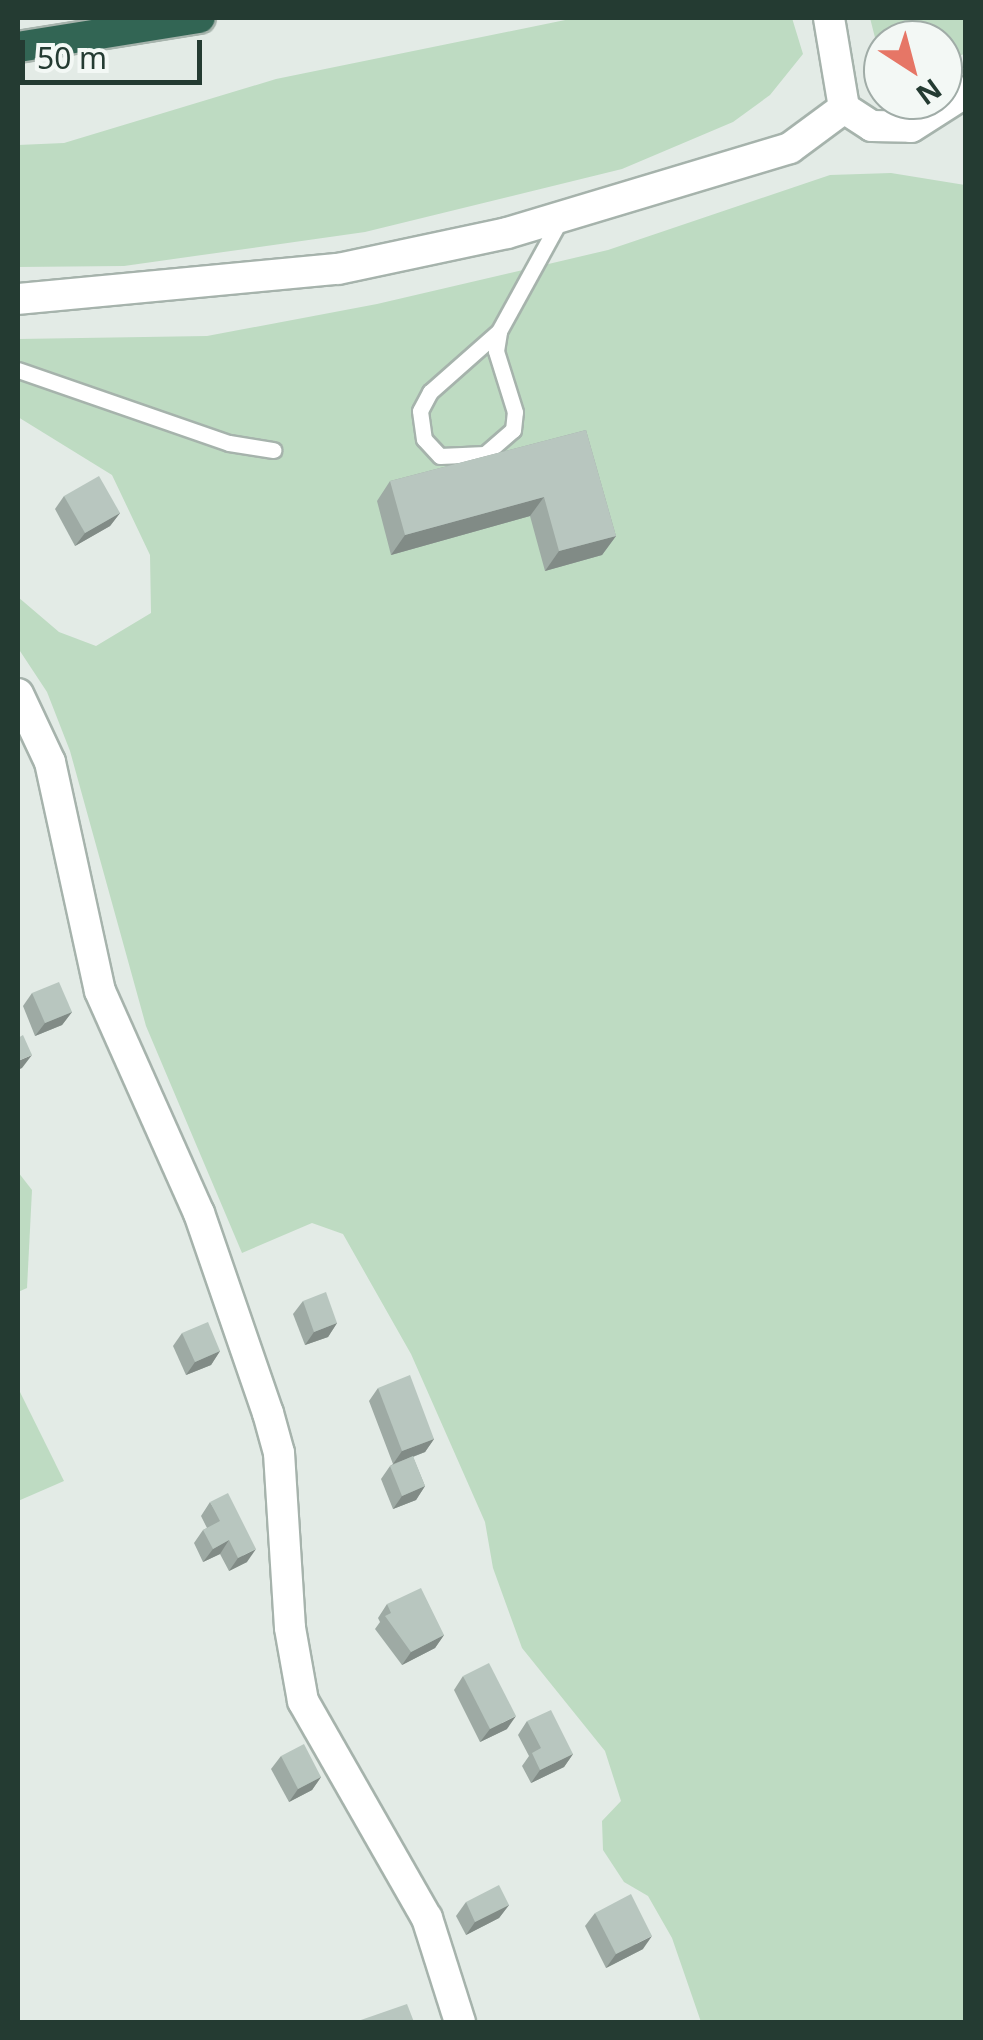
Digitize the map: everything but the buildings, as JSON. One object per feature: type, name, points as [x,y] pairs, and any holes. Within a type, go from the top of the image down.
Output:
[{"type":"highway","points":[[18,47],[200,18]]},
{"type":"street","points":[[828,18],[844,108],[872,126],[910,128],[966,92]]},
{"type":"street","points":[[18,299],[338,269],[560,220],[790,148],[844,108]]},
{"type":"street","points":[[18,694],[50,762],[100,991],[199,1213],[280,1453],[290,1628],[303,1702],[428,1918],[460,2022]]},
{"type":"lane","points":[[499,331],[499,369],[515,412],[514,430],[485,454],[440,456],[424,438],[420,411],[430,392],[499,331],[560,220]]},
{"type":"lane","points":[[18,370],[229,443],[273,450]]},
{"type":"green space","points":[[575,18],[792,18],[803,54],[770,95],[733,122],[622,169],[365,232],[124,266],[18,267],[18,145],[64,143],[276,79]]},
{"type":"green space","points":[[965,18],[965,53],[963,20],[871,20]]},
{"type":"green space","points":[[891,173],[965,185],[965,2022],[701,2022],[672,1938],[648,1896],[624,1882],[603,1850],[602,1821],[621,1801],[605,1751],[522,1648],[493,1568],[485,1522],[411,1354],[343,1234],[312,1223],[242,1253],[146,1026],[70,751],[47,692],[18,648],[18,597],[59,632],[96,646],[151,613],[150,555],[112,475],[18,417],[18,339],[207,336],[377,304],[608,250],[830,175]]},
{"type":"green space","points":[[18,1172],[32,1190],[27,1288],[18,1292]]},
{"type":"green space","points":[[18,1388],[64,1481],[18,1501]]}]
